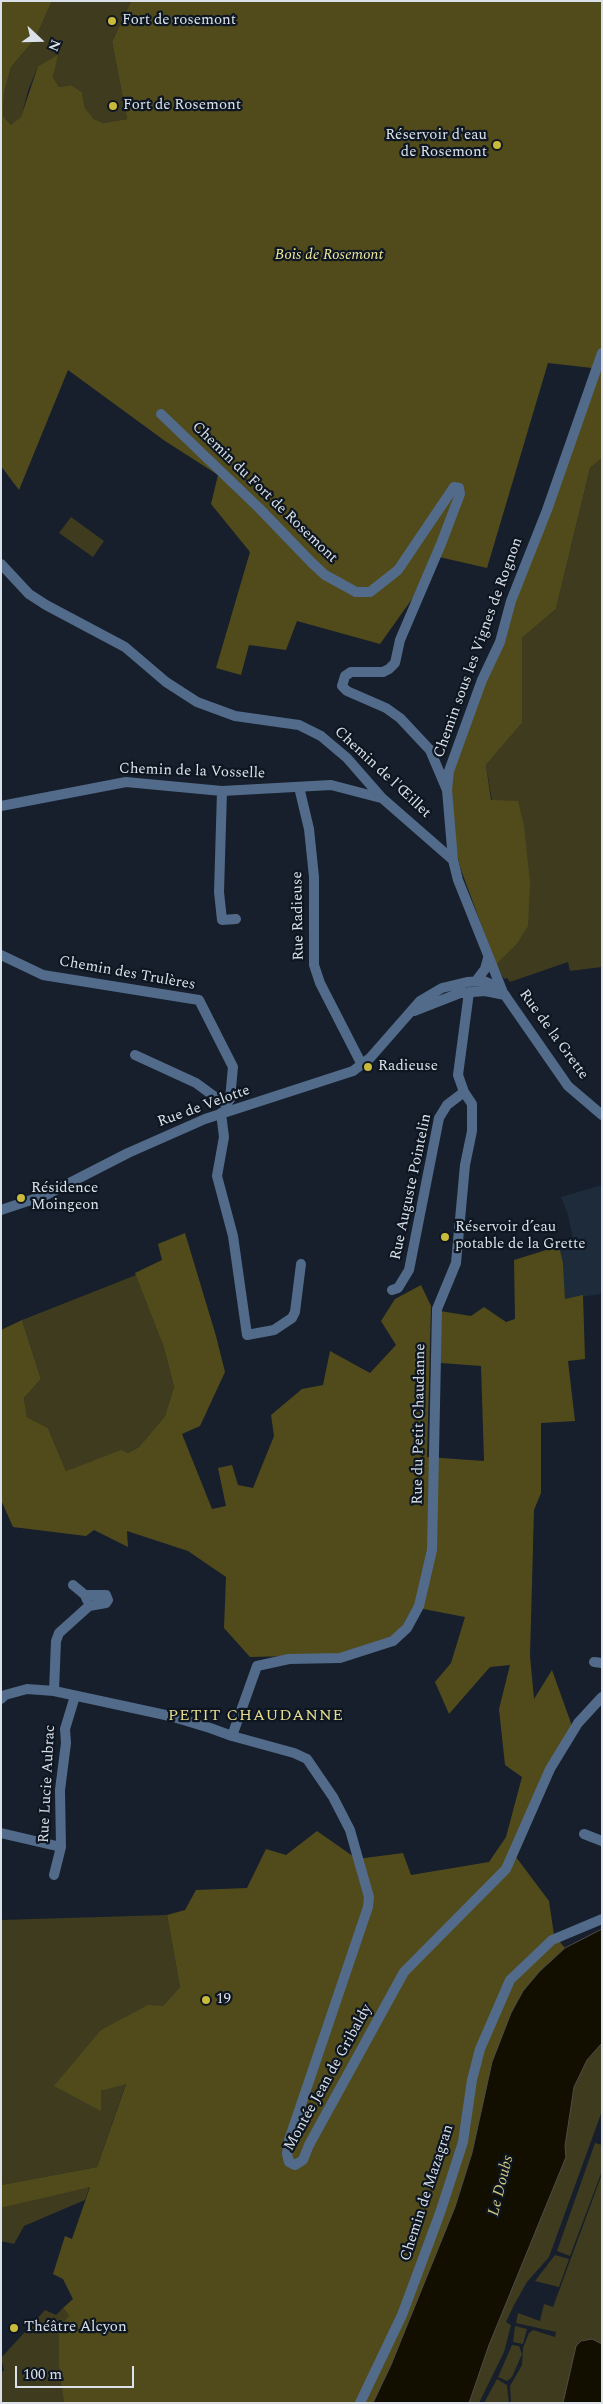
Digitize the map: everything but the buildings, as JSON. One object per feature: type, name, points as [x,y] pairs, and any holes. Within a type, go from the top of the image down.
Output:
[{"type":"street","name":"Chemin sous les Vignes de Rognon","points":[[504,993],[488,958],[458,880],[453,860],[447,790],[452,760],[482,680],[500,642],[511,601],[553,492],[602,353]]},
{"type":"street","name":"Chemin du Fort de Rosemont","points":[[161,414],[325,575],[356,592],[370,592],[398,570],[454,487],[459,488],[460,494],[450,520],[400,640],[395,663],[383,672],[351,672],[345,676],[342,686],[386,708],[400,718],[430,750],[447,790]]},
{"type":"street","name":"Chemin de l'Œillet","points":[[1,564],[29,594],[46,605],[126,647],[166,682],[197,702],[235,716],[299,725],[321,736],[347,758],[382,798],[453,860]]},
{"type":"street","name":"Chemin de la Vosselle","points":[[1,806],[126,782],[222,791],[331,785],[382,798]]},
{"type":"street","name":"Rue Radieuse","points":[[299,787],[310,829],[313,868],[314,965],[320,983],[362,1065]]},
{"type":"street","points":[[222,791],[219,892],[222,920],[236,919]]},
{"type":"street","name":"Chemin des Trulères","points":[[1,955],[43,975],[199,1000],[233,1067],[230,1099],[225,1110]]},
{"type":"street","points":[[488,958],[485,969],[476,981],[490,983],[504,993]]},
{"type":"street","name":"Rue de Velotte","points":[[1,1210],[46,1195],[128,1153],[225,1110],[344,1074],[362,1065],[420,1001],[442,988],[476,981]]},
{"type":"street","name":"Rue de Velotte","points":[[404,1017],[446,996],[469,992],[504,993]]},
{"type":"street","name":"Rue du Petit Chaudanne","points":[[232,1736],[256,1666],[289,1659],[340,1658],[393,1641],[407,1628],[419,1606],[432,1550],[437,1308],[456,1263],[465,1165],[472,1131],[472,1104],[464,1092],[458,1075],[469,992]]},
{"type":"street","name":"Rue de la Grette","points":[[504,993],[568,1086],[602,1115]]},
{"type":"street","points":[[135,1054],[196,1083],[225,1110],[224,1137],[217,1176],[233,1236],[247,1335],[274,1330],[292,1318],[295,1312],[301,1264]]},
{"type":"street","name":"Rue Auguste Pointelin","points":[[392,1290],[398,1288],[409,1270],[439,1118],[447,1105],[464,1092]]},
{"type":"street","points":[[73,1585],[85,1595],[90,1606]]},
{"type":"street","points":[[54,1691],[58,1637],[90,1606],[106,1603],[108,1598],[106,1595],[94,1593],[85,1595]]},
{"type":"street","points":[[2,1694],[27,1689],[54,1691],[170,1716],[232,1736]]},
{"type":"street","name":"Rue Lucie Aubrac","points":[[54,1875],[61,1847],[60,1790],[66,1743],[65,1729],[75,1696]]},
{"type":"street","name":"Montée Jean de Gribaldy","points":[[232,1736],[294,1753],[307,1759],[333,1797],[350,1830],[369,1897],[368,1907],[289,2140],[287,2154],[289,2162],[294,2165],[303,2160],[309,2145],[404,1972],[506,1869],[550,1769],[578,1723],[602,1697]]},
{"type":"street","points":[[1,1833],[61,1847]]},
{"type":"street","points":[[584,1834],[602,1841]]},
{"type":"street","name":"Chemin de Mazagran","points":[[360,2403],[402,2315],[440,2213],[463,2142],[472,2080],[480,2049],[510,1980],[552,1940],[602,1919]]},
{"type":"shaded area","points":[[52,1],[131,1],[112,42],[127,119],[103,123],[94,119],[85,108],[82,92],[71,85],[59,87],[53,77],[57,56],[38,66],[28,91],[21,118],[11,125],[3,116],[4,93],[11,67],[35,39]]},
{"type":"shaded area","points":[[602,458],[602,967],[570,971],[568,962],[510,982],[507,978],[504,979],[496,965],[516,945],[486,765],[522,723],[522,638],[556,609],[590,468]]},
{"type":"shaded area","points":[[71,517],[104,541],[93,557],[59,533]]},
{"type":"shaded area","points":[[602,1185],[602,1294],[565,1299],[563,1263],[559,1246],[574,1243],[568,1215],[561,1197]]},
{"type":"shaded area","points":[[136,1275],[164,1348],[174,1387],[165,1416],[139,1447],[128,1453],[121,1451],[66,1471],[48,1428],[27,1417],[24,1398],[41,1379],[22,1320]]},
{"type":"shaded area","points":[[167,1915],[180,1987],[163,2006],[101,2030],[100,2111],[101,2091],[126,2083],[97,2167],[1,2185],[1,1920]]},
{"type":"shaded area","points":[[602,2043],[602,2111],[549,2257],[527,2282],[514,2305],[506,2322],[511,2325],[504,2352],[479,2403],[469,2403],[489,2345],[566,2157],[565,2146],[574,2087],[587,2060]]},
{"type":"shaded area","points":[[595,2143],[602,2145],[602,2171],[570,2256],[557,2251]]},
{"type":"shaded area","points":[[602,2174],[602,2344],[586,2340],[579,2342],[576,2347],[563,2403],[511,2403],[510,2386],[522,2365],[523,2348],[529,2333],[533,2330],[555,2337],[556,2332],[516,2323],[518,2313],[540,2321],[544,2304],[553,2307]]},
{"type":"shaded area","points":[[90,2186],[85,2200],[24,2226],[14,2244],[1,2241],[1,2208]]},
{"type":"shaded area","points":[[555,2255],[569,2259],[559,2287],[535,2281]]},
{"type":"shaded area","points":[[63,2308],[69,2316],[63,2386],[64,2403],[1,2403],[1,2373],[4,2370],[1,2358],[45,2310],[56,2315]]},
{"type":"shaded area","points":[[515,2326],[527,2329],[523,2344],[513,2342]]},
{"type":"shaded area","points":[[512,2345],[519,2346],[522,2354],[512,2377],[507,2381],[498,2377]]},
{"type":"shaded area","points":[[497,2379],[507,2385],[509,2403],[484,2403]]},
{"type":"green space","name":"Bois de Rosemont","points":[[1,1],[52,1],[35,39],[11,67],[4,93],[3,116],[11,125],[21,117],[38,66],[58,55],[53,77],[59,87],[71,85],[82,92],[85,108],[94,119],[103,123],[127,119],[112,42],[131,1],[602,1],[602,458],[590,468],[556,609],[522,638],[522,723],[486,765],[491,800],[518,801],[524,826],[530,883],[528,926],[516,945],[496,965],[460,867],[453,838],[450,797],[455,760],[601,369],[548,363],[487,568],[435,556],[412,599],[380,644],[297,621],[286,650],[249,645],[241,675],[216,668],[250,552],[211,504],[218,475],[165,441],[68,370],[19,490],[1,466]]},
{"type":"green space","points":[[185,1233],[225,1372],[200,1426],[182,1434],[212,1509],[226,1506],[218,1468],[232,1465],[238,1485],[253,1488],[274,1436],[271,1415],[302,1389],[323,1385],[330,1351],[370,1373],[396,1345],[381,1321],[395,1299],[421,1285],[431,1306],[427,1457],[484,1461],[481,1366],[441,1363],[440,1311],[471,1316],[484,1307],[506,1322],[515,1319],[514,1260],[559,1246],[563,1263],[565,1299],[583,1295],[585,1359],[568,1361],[575,1421],[541,1423],[541,1493],[534,1510],[530,1656],[534,1699],[552,1670],[572,1726],[510,1849],[549,1901],[554,1935],[565,1948],[539,1972],[492,2062],[472,2153],[455,2207],[391,2365],[373,2403],[64,2403],[59,2365],[59,2328],[69,2316],[63,2308],[73,2299],[63,2279],[53,2274],[65,2236],[72,2239],[90,2187],[1,2208],[1,2185],[97,2167],[126,2084],[101,2091],[101,2111],[54,2086],[101,2030],[148,2005],[163,2006],[180,1987],[167,1915],[185,1910],[196,1890],[247,1888],[266,1849],[286,1855],[317,1831],[357,1859],[403,1853],[411,1875],[489,1862],[506,1837],[522,1777],[505,1765],[499,1709],[510,1665],[490,1667],[449,1714],[435,1682],[451,1663],[465,1617],[413,1607],[396,1637],[335,1655],[250,1657],[224,1628],[226,1577],[188,1551],[127,1531],[128,1547],[94,1530],[86,1536],[13,1527],[1,1500],[1,1330],[22,1320],[41,1379],[24,1398],[27,1417],[48,1428],[66,1471],[121,1450],[128,1453],[139,1447],[165,1416],[174,1387],[164,1348],[135,1273],[162,1260],[158,1244]]},
{"type":"water","name":"Le Doubs","points":[[602,1929],[602,2043],[587,2060],[574,2087],[565,2146],[566,2157],[489,2345],[469,2403],[373,2403],[391,2365],[455,2207],[472,2153],[492,2062],[511,2013],[523,1991],[539,1972],[565,1948]]},
{"type":"water","points":[[592,2339],[602,2344],[602,2403],[563,2403],[576,2346],[581,2341]]},
{"type":"place","name":"Fort de rosemont","points":[[112,21]]},
{"type":"place","name":"Fort de Rosemont","points":[[113,106]]},
{"type":"place","name":"Réservoir d'eau de Rosemont","points":[[497,145]]},
{"type":"place","name":"Radieuse","points":[[368,1067]]},
{"type":"place","name":"Résidence Moingeon","points":[[21,1198]]},
{"type":"place","name":"Réservoir d’eau potable de la Grette","points":[[445,1237]]},
{"type":"place","name":"19","points":[[206,2000]]},
{"type":"place","name":"Théâtre Alcyon","points":[[14,2328]]},
{"type":"district","name":"PETIT CHAUDANNE","points":[[256,1717]]}]
